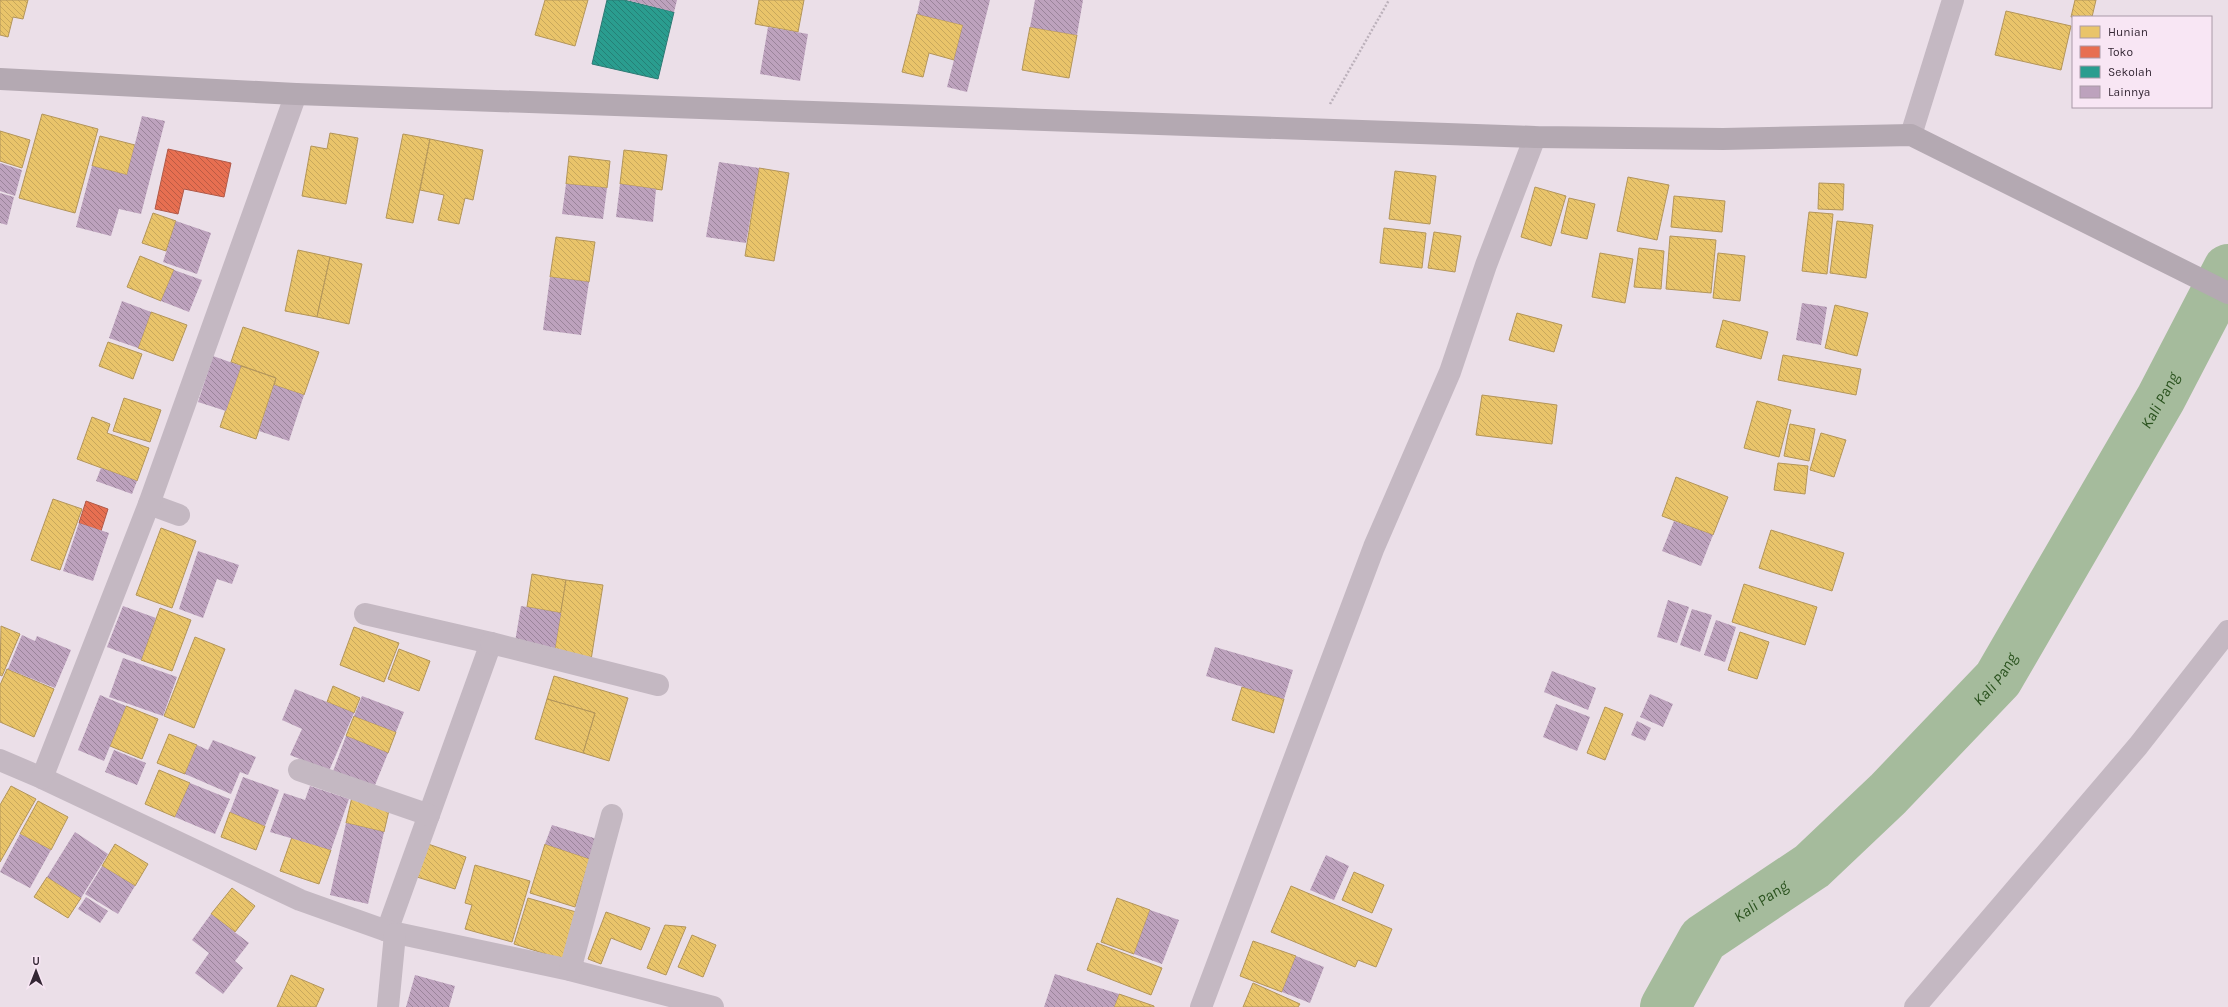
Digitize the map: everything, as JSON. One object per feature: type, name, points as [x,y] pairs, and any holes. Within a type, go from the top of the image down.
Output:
[{"type":"street","points":[[1911,135],[1953,0]]},
{"type":"street","points":[[0,79],[296,94],[1535,137],[1723,138],[1911,135],[2116,239],[2228,293]]},
{"type":"street","points":[[42,778],[149,504],[296,94]]},
{"type":"street","points":[[1201,1007],[1374,547],[1450,372],[1486,264],[1535,137]]},
{"type":"street","points":[[149,504],[179,515]]},
{"type":"street","points":[[366,614],[491,643],[658,685]]},
{"type":"street","points":[[1914,1007],[2138,746],[2228,630]]},
{"type":"street","points":[[388,1007],[391,932],[429,814],[491,643]]},
{"type":"street","points":[[0,760],[42,778],[300,900],[391,932],[570,970],[713,1007]]},
{"type":"street","points":[[299,770],[429,814]]},
{"type":"street","points":[[570,970],[612,814]]},
{"type":"path","points":[[1316,130],[1389,0]]},
{"type":"building: Hunian","points":[[0,0],[28,0],[23,19],[13,17],[8,37],[0,35]]},
{"type":"building: Hunian","points":[[545,0],[588,0],[575,46],[535,35]]},
{"type":"building: Hunian","points":[[759,0],[804,0],[798,32],[755,24]]},
{"type":"building: Hunian","points":[[2075,0],[2096,0],[2092,16],[2071,17]]},
{"type":"building: Hunian","points":[[2006,11],[2071,26],[2061,70],[1995,55]]},
{"type":"building: Hunian","points":[[917,14],[963,25],[954,60],[929,53],[923,77],[902,72]]},
{"type":"building: Hunian","points":[[1030,27],[1077,35],[1069,78],[1022,70]]},
{"type":"building: Hunian","points":[[42,114],[98,129],[75,213],[19,198]]},
{"type":"building: Hunian","points":[[0,131],[30,140],[22,168],[0,161]]},
{"type":"building: Hunian","points":[[330,133],[358,138],[346,204],[302,196],[311,146],[327,149]]},
{"type":"building: Hunian","points":[[403,134],[430,139],[413,223],[386,218]]},
{"type":"building: Hunian","points":[[100,136],[135,145],[127,175],[92,166]]},
{"type":"building: Hunian","points":[[430,139],[483,150],[473,200],[465,198],[459,224],[438,220],[444,195],[420,190]]},
{"type":"building: Hunian","points":[[624,150],[667,155],[662,190],[620,184]]},
{"type":"building: Hunian","points":[[569,156],[610,161],[607,188],[566,184]]},
{"type":"building: Hunian","points":[[759,168],[789,173],[774,261],[745,256]]},
{"type":"building: Hunian","points":[[1395,171],[1436,176],[1430,224],[1389,219]]},
{"type":"building: Hunian","points":[[1628,177],[1669,185],[1657,240],[1617,231]]},
{"type":"building: Hunian","points":[[1819,183],[1844,184],[1843,210],[1818,209]]},
{"type":"building: Hunian","points":[[1535,187],[1566,196],[1551,246],[1521,237]]},
{"type":"building: Hunian","points":[[1674,196],[1725,201],[1722,232],[1671,227]]},
{"type":"building: Hunian","points":[[1569,198],[1595,204],[1587,239],[1561,233]]},
{"type":"building: Hunian","points":[[1809,212],[1833,214],[1827,274],[1802,271]]},
{"type":"building: Hunian","points":[[153,213],[176,221],[166,251],[142,243]]},
{"type":"building: Hunian","points":[[1837,221],[1873,225],[1866,278],[1830,273]]},
{"type":"building: Hunian","points":[[1384,228],[1426,233],[1422,268],[1380,263]]},
{"type":"building: Hunian","points":[[1434,232],[1461,236],[1455,272],[1428,268]]},
{"type":"building: Hunian","points":[[1670,236],[1716,240],[1711,293],[1666,289]]},
{"type":"building: Hunian","points":[[556,237],[595,242],[589,282],[550,277]]},
{"type":"building: Hunian","points":[[1639,248],[1664,251],[1661,289],[1634,287]]},
{"type":"building: Hunian","points":[[298,250],[330,257],[317,317],[285,311]]},
{"type":"building: Hunian","points":[[1600,253],[1633,259],[1625,303],[1592,297]]},
{"type":"building: Hunian","points":[[1718,253],[1745,256],[1740,301],[1713,298]]},
{"type":"building: Hunian","points":[[140,256],[174,270],[161,301],[127,287]]},
{"type":"building: Hunian","points":[[330,257],[362,264],[349,324],[317,317]]},
{"type":"building: Hunian","points":[[1835,305],[1868,313],[1857,356],[1825,348]]},
{"type":"building: Hunian","points":[[151,312],[187,325],[173,361],[138,348]]},
{"type":"building: Hunian","points":[[1517,313],[1562,325],[1554,352],[1509,340]]},
{"type":"building: Hunian","points":[[1723,320],[1768,332],[1761,359],[1716,347]]},
{"type":"building: Hunian","points":[[243,327],[319,352],[304,395],[274,385],[276,378],[231,362]]},
{"type":"building: Hunian","points":[[108,342],[142,354],[133,379],[99,366]]},
{"type":"building: Hunian","points":[[1783,355],[1861,369],[1856,395],[1778,380]]},
{"type":"building: Hunian","points":[[241,366],[276,378],[256,439],[220,427]]},
{"type":"building: Hunian","points":[[1482,395],[1557,405],[1552,444],[1476,435]]},
{"type":"building: Hunian","points":[[124,398],[161,410],[150,442],[113,431]]},
{"type":"building: Hunian","points":[[1757,401],[1791,410],[1779,457],[1744,448]]},
{"type":"building: Hunian","points":[[92,417],[110,424],[107,433],[149,448],[137,481],[77,459]]},
{"type":"building: Hunian","points":[[1790,424],[1815,429],[1809,461],[1784,456]]},
{"type":"building: Hunian","points":[[1821,433],[1846,440],[1834,477],[1810,470]]},
{"type":"building: Hunian","points":[[1778,463],[1808,466],[1805,494],[1774,490]]},
{"type":"building: Hunian","points":[[1676,477],[1728,497],[1713,535],[1662,516]]},
{"type":"building: Hunian","points":[[53,499],[82,509],[60,570],[31,560]]},
{"type":"building: Hunian","points":[[161,528],[196,541],[172,608],[136,595]]},
{"type":"building: Hunian","points":[[1771,530],[1844,553],[1832,591],[1759,568]]},
{"type":"building: Hunian","points":[[532,574],[566,580],[561,613],[527,607]]},
{"type":"building: Hunian","points":[[566,580],[603,585],[591,660],[554,654]]},
{"type":"building: Hunian","points":[[1744,584],[1817,607],[1805,645],[1732,622]]},
{"type":"building: Hunian","points":[[160,608],[191,620],[172,671],[141,660]]},
{"type":"building: Hunian","points":[[1,626],[20,634],[2,676],[0,675]]},
{"type":"building: Hunian","points":[[354,627],[399,643],[384,682],[340,665]]},
{"type":"building: Hunian","points":[[1740,632],[1769,642],[1757,679],[1728,670]]},
{"type":"building: Hunian","points":[[195,637],[225,649],[194,728],[164,716]]},
{"type":"building: Hunian","points":[[399,649],[430,661],[419,691],[388,679]]},
{"type":"building: Hunian","points":[[7,669],[54,689],[34,737],[0,722],[0,685]]},
{"type":"building: Hunian","points":[[554,676],[628,698],[609,761],[583,753],[595,713],[547,699]]},
{"type":"building: Hunian","points":[[333,686],[360,698],[354,713],[327,702]]},
{"type":"building: Hunian","points":[[1242,687],[1284,699],[1274,733],[1232,720]]},
{"type":"building: Hunian","points":[[547,699],[595,713],[583,753],[535,739]]},
{"type":"building: Hunian","points":[[126,706],[158,719],[142,759],[110,746]]},
{"type":"building: Hunian","points":[[1605,707],[1623,714],[1605,760],[1587,753]]},
{"type":"building: Hunian","points":[[354,716],[396,732],[388,753],[346,736]]},
{"type":"building: Hunian","points":[[169,734],[197,745],[185,774],[157,763]]},
{"type":"building: Hunian","points":[[159,770],[190,783],[175,817],[145,804]]},
{"type":"building: Hunian","points":[[11,786],[36,799],[0,862],[0,805]]},
{"type":"building: Hunian","points":[[352,797],[390,806],[384,832],[346,823]]},
{"type":"building: Hunian","points":[[38,801],[68,817],[51,850],[20,834]]},
{"type":"building: Hunian","points":[[230,812],[265,826],[256,850],[221,837]]},
{"type":"building: Hunian","points":[[292,837],[331,850],[319,884],[280,871]]},
{"type":"building: Hunian","points":[[115,844],[148,864],[135,886],[102,866]]},
{"type":"building: Hunian","points":[[428,844],[466,857],[455,889],[417,877]]},
{"type":"building: Hunian","points":[[545,844],[590,859],[575,907],[530,893]]},
{"type":"building: Hunian","points":[[475,865],[530,881],[512,942],[465,929],[472,905],[465,903]]},
{"type":"building: Hunian","points":[[1354,872],[1384,885],[1372,913],[1342,900]]},
{"type":"building: Hunian","points":[[47,877],[81,898],[68,918],[34,897]]},
{"type":"building: Hunian","points":[[1291,886],[1392,929],[1376,967],[1358,960],[1355,967],[1271,932]]},
{"type":"building: Hunian","points":[[232,888],[255,906],[235,932],[211,914]]},
{"type":"building: Hunian","points":[[528,898],[583,914],[568,961],[514,944]]},
{"type":"building: Hunian","points":[[1117,898],[1150,910],[1134,954],[1101,942]]},
{"type":"building: Hunian","points":[[606,912],[650,928],[641,950],[611,938],[601,964],[588,959]]},
{"type":"building: Hunian","points":[[665,925],[686,927],[666,975],[647,968]]},
{"type":"building: Hunian","points":[[692,935],[716,945],[703,977],[678,967]]},
{"type":"building: Hunian","points":[[1253,941],[1296,956],[1282,992],[1240,976]]},
{"type":"building: Hunian","points":[[1097,943],[1162,968],[1151,995],[1087,970]]},
{"type":"building: Hunian","points":[[291,975],[324,989],[316,1007],[277,1007]]},
{"type":"building: Hunian","points":[[1253,983],[1300,1004],[1298,1007],[1243,1007]]},
{"type":"building: Hunian","points":[[1119,994],[1154,1006],[1154,1007],[1114,1007]]},
{"type":"building: Toko","points":[[168,149],[231,163],[224,197],[184,189],[178,214],[155,209]]},
{"type":"building: Toko","points":[[86,501],[108,509],[101,531],[79,523]]},
{"type":"building: Sekolah","points":[[607,0],[624,0],[674,12],[658,79],[592,64]]},
{"type":"building: Lainnya","points":[[627,0],[677,0],[674,12]]},
{"type":"building: Lainnya","points":[[920,0],[990,0],[967,92],[947,87],[963,25],[917,14]]},
{"type":"building: Lainnya","points":[[1035,0],[1083,0],[1077,35],[1030,27]]},
{"type":"building: Lainnya","points":[[768,27],[808,34],[800,81],[760,74]]},
{"type":"building: Lainnya","points":[[142,116],[165,121],[141,214],[119,209],[111,236],[76,227],[92,166],[127,175]]},
{"type":"building: Lainnya","points":[[719,162],[759,168],[746,243],[706,237]]},
{"type":"building: Lainnya","points":[[0,163],[22,170],[15,196],[0,191]]},
{"type":"building: Lainnya","points":[[566,184],[607,188],[603,219],[562,214]]},
{"type":"building: Lainnya","points":[[620,184],[656,189],[653,222],[616,217]]},
{"type":"building: Lainnya","points":[[0,193],[14,197],[7,225],[0,223]]},
{"type":"building: Lainnya","points":[[176,221],[211,233],[197,274],[163,262]]},
{"type":"building: Lainnya","points":[[174,270],[202,280],[189,312],[161,301]]},
{"type":"building: Lainnya","points":[[550,277],[589,282],[581,335],[543,330]]},
{"type":"building: Lainnya","points":[[122,301],[151,312],[138,348],[109,338]]},
{"type":"building: Lainnya","points":[[1802,303],[1827,307],[1821,345],[1796,340]]},
{"type":"building: Lainnya","points":[[213,356],[241,366],[226,411],[198,402]]},
{"type":"building: Lainnya","points":[[274,385],[304,395],[289,441],[259,431]]},
{"type":"building: Lainnya","points":[[101,468],[137,481],[132,494],[96,481]]},
{"type":"building: Lainnya","points":[[1674,521],[1713,535],[1701,566],[1662,551]]},
{"type":"building: Lainnya","points":[[79,523],[109,533],[93,581],[63,571]]},
{"type":"building: Lainnya","points":[[198,551],[239,565],[232,584],[217,579],[203,618],[179,609]]},
{"type":"building: Lainnya","points":[[1668,600],[1689,607],[1677,643],[1657,637]]},
{"type":"building: Lainnya","points":[[123,606],[156,618],[141,660],[107,647]]},
{"type":"building: Lainnya","points":[[521,606],[561,613],[554,654],[514,648]]},
{"type":"building: Lainnya","points":[[1692,609],[1712,615],[1700,652],[1680,645]]},
{"type":"building: Lainnya","points":[[1716,620],[1736,627],[1725,662],[1704,655]]},
{"type":"building: Lainnya","points":[[22,635],[35,641],[37,636],[71,650],[55,688],[8,669]]},
{"type":"building: Lainnya","points":[[1215,647],[1293,670],[1284,699],[1206,676]]},
{"type":"building: Lainnya","points":[[123,658],[177,677],[163,716],[109,697]]},
{"type":"building: Lainnya","points":[[1552,671],[1596,688],[1588,710],[1544,692]]},
{"type":"building: Lainnya","points":[[295,689],[354,713],[329,771],[290,755],[302,729],[282,720]]},
{"type":"building: Lainnya","points":[[1650,694],[1673,704],[1663,727],[1640,717]]},
{"type":"building: Lainnya","points":[[100,695],[126,706],[104,761],[78,750]]},
{"type":"building: Lainnya","points":[[362,696],[404,712],[396,732],[354,716]]},
{"type":"building: Lainnya","points":[[1556,704],[1590,717],[1577,751],[1543,737]]},
{"type":"building: Lainnya","points":[[1637,721],[1651,728],[1645,741],[1631,735]]},
{"type":"building: Lainnya","points":[[346,736],[388,753],[373,790],[332,774]]},
{"type":"building: Lainnya","points":[[213,740],[256,757],[248,775],[240,772],[231,794],[185,774],[197,745],[208,750]]},
{"type":"building: Lainnya","points":[[114,750],[146,763],[137,785],[105,772]]},
{"type":"building: Lainnya","points":[[243,777],[279,790],[265,826],[230,812]]},
{"type":"building: Lainnya","points":[[190,783],[230,799],[215,834],[175,817]]},
{"type":"building: Lainnya","points":[[310,786],[349,799],[331,850],[270,832],[284,793],[305,800]]},
{"type":"building: Lainnya","points":[[346,823],[384,832],[368,904],[330,895]]},
{"type":"building: Lainnya","points":[[552,825],[597,839],[590,859],[545,844]]},
{"type":"building: Lainnya","points":[[75,832],[108,854],[81,898],[47,877]]},
{"type":"building: Lainnya","points":[[20,834],[51,850],[30,888],[0,872]]},
{"type":"building: Lainnya","points":[[1326,855],[1349,866],[1334,900],[1310,890]]},
{"type":"building: Lainnya","points":[[102,866],[135,886],[118,914],[85,894]]},
{"type":"building: Lainnya","points":[[86,897],[108,911],[100,923],[78,909]]},
{"type":"building: Lainnya","points":[[1150,910],[1179,920],[1162,964],[1134,954]]},
{"type":"building: Lainnya","points":[[211,914],[249,943],[235,961],[243,968],[223,994],[195,973],[209,953],[192,940]]},
{"type":"building: Lainnya","points":[[1296,956],[1324,967],[1310,1003],[1282,992]]},
{"type":"building: Lainnya","points":[[1055,974],[1119,994],[1114,1007],[1044,1007]]},
{"type":"building: Lainnya","points":[[415,975],[455,986],[449,1007],[406,1007]]},
{"type":"waterway","name":"Kali Pang","points":[[1665,1007],[1703,939],[1812,866],[1888,794],[1998,679],[2161,398],[2228,269]]}]
